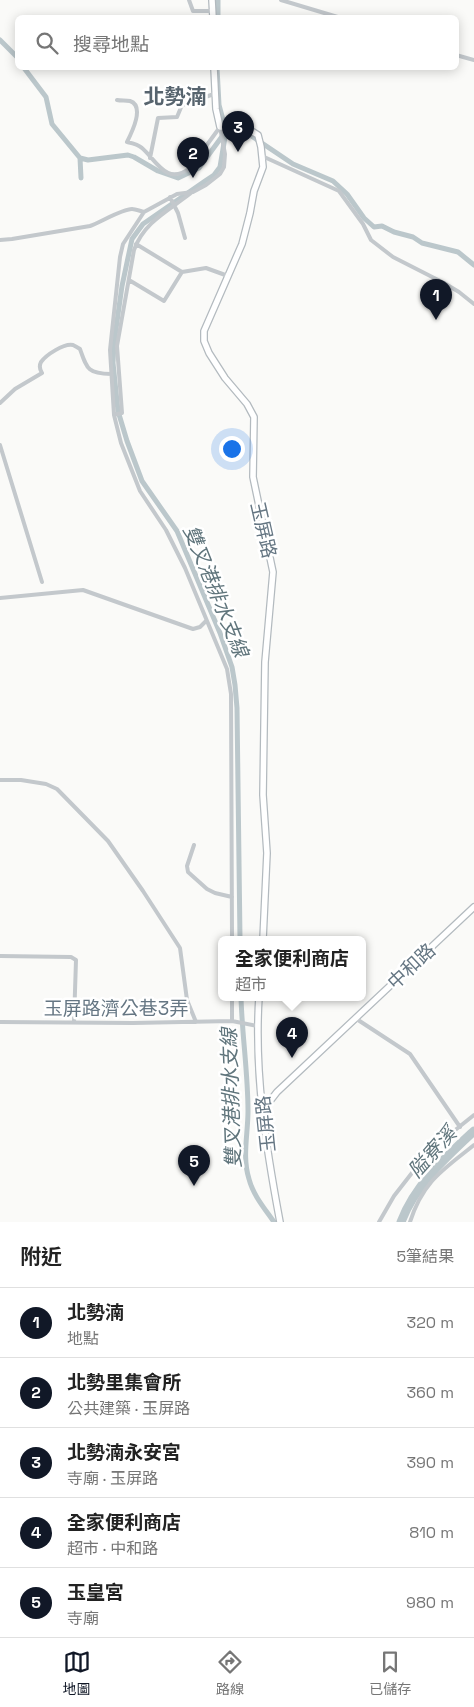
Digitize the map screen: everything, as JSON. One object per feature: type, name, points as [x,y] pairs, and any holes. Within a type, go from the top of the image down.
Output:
[{"type":"street","points":[[189,0],[194,11],[213,14],[212,0]]},
{"type":"street","points":[[281,0],[331,15]]},
{"type":"street","points":[[459,56],[474,60]]},
{"type":"street","points":[[114,415],[122,413],[117,346],[136,244],[139,237],[158,216],[193,192],[206,186],[220,174],[224,167],[225,154],[214,94],[214,70]]},
{"type":"street","points":[[150,158],[158,118],[177,117],[182,105],[214,94]]},
{"type":"street","points":[[117,100],[130,101],[136,105],[135,123],[127,142],[140,146],[150,158],[168,173],[176,175],[184,173],[221,130]]},
{"type":"street","name":"玉屏路","points":[[221,130],[228,127],[244,127],[258,135],[263,167],[254,191],[242,244],[207,320],[204,340],[209,353],[225,378],[247,404],[254,418],[253,477],[273,572],[265,662],[263,795],[267,853],[263,936]]},
{"type":"street","points":[[262,156],[339,191],[363,224],[370,240],[392,257],[444,283],[474,304]]},
{"type":"street","points":[[193,192],[177,194],[144,212],[123,244],[110,350],[111,374],[114,415],[130,469],[140,491],[166,530],[181,560],[227,669],[231,694],[232,936]]},
{"type":"street","points":[[170,197],[175,206],[185,238]]},
{"type":"street","points":[[0,240],[90,226],[123,210],[132,209],[144,212]]},
{"type":"street","points":[[136,244],[182,272],[206,268],[228,276]]},
{"type":"street","points":[[129,280],[164,301],[182,272]]},
{"type":"street","points":[[0,403],[15,389],[42,373],[40,367],[42,362],[56,350],[65,346],[73,345],[80,349],[84,363],[89,370],[96,373],[111,374]]},
{"type":"street","points":[[0,445],[42,582]]},
{"type":"street","points":[[0,598],[82,590],[193,629],[200,628],[206,621]]},
{"type":"street","points":[[0,780],[22,780],[46,784],[57,789],[108,841],[143,890],[180,948],[187,1000],[196,1022]]},
{"type":"street","points":[[194,845],[187,866],[188,872],[207,889],[232,897]]},
{"type":"street","name":"中和路","points":[[263,1110],[277,1092],[474,907]]},
{"type":"street","points":[[0,956],[71,957],[74,959],[77,962],[74,1022]]},
{"type":"street","points":[[232,1001],[232,1021],[257,1026]]},
{"type":"street","name":"玉屏路","points":[[259,1001],[258,1061],[265,1141],[280,1222]]},
{"type":"street","points":[[356,1018],[410,1054],[460,1127]]},
{"type":"street","name":"玉屏路濟公巷3弄","points":[[0,1022],[232,1021]]},
{"type":"street","points":[[379,1222],[410,1173],[429,1151],[474,1115]]},
{"type":"street","points":[[410,1222],[419,1200],[437,1175],[474,1145]]},
{"type":"waterway","points":[[218,0],[218,15]]},
{"type":"waterway","points":[[0,40],[15,55]]},
{"type":"waterway","points":[[26,70],[46,97],[52,124],[80,158],[81,178]]},
{"type":"waterway","name":"雙叉港排水支線","points":[[217,70],[219,105],[226,131],[220,167],[214,175],[143,224],[132,239],[122,286],[113,363],[118,411],[142,481],[177,531],[220,633],[232,667],[237,708],[240,936]]},
{"type":"waterway","points":[[80,158],[88,160],[128,155],[158,171],[178,178],[199,168],[226,131],[244,131],[293,164],[333,181],[347,194],[364,218],[374,227],[382,226],[394,232],[413,237],[422,243],[458,252],[474,265]]},
{"type":"waterway","name":"雙叉港排水支線","points":[[241,1001],[248,1097],[247,1171],[253,1191],[274,1222]]},
{"type":"waterway","name":"隘寮溪","points":[[401,1222],[414,1196],[423,1184],[442,1162],[474,1131]]},
{"type":"place","name":"北勢湳永安宮","points":[[238,152]]},
{"type":"place","name":"北勢里集會所","points":[[193,178]]},
{"type":"place","name":"北勢湳","points":[[436,320]]},
{"type":"place","name":"全家便利商店","points":[[292,1058]]},
{"type":"place","name":"玉皇宮","points":[[194,1186]]},
{"type":"district","name":"北勢湳","points":[[175,97]]}]
